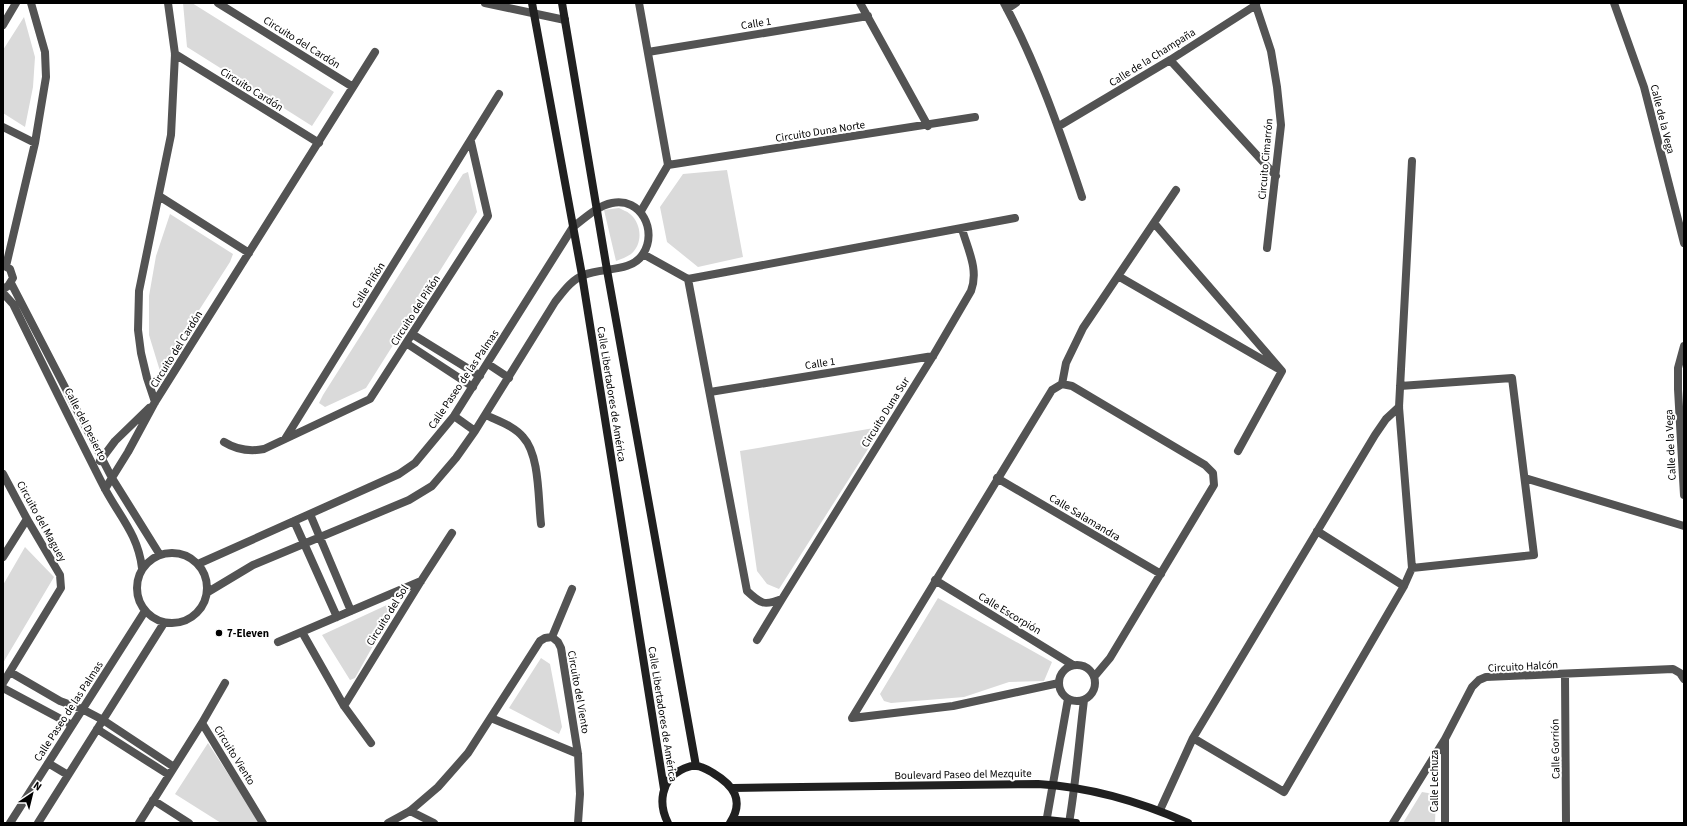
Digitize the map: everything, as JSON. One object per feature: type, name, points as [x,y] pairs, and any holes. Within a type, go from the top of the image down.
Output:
[{"type":"street","points":[[3,25],[16,3]]},
{"type":"street","points":[[5,266],[35,143],[46,76],[45,52],[31,3]]},
{"type":"street","name":"Circuito del Cardón","points":[[156,402],[142,360],[138,330],[139,291],[159,196],[170,134],[175,54],[168,3]]},
{"type":"street","name":"Circuito del Cardón","points":[[218,3],[353,87]]},
{"type":"street","points":[[485,3],[565,20]]},
{"type":"street","name":"Calle Libertadores de América","points":[[532,3],[582,275],[664,789],[662,806],[668,823]]},
{"type":"street","name":"Calle Libertadores de América","points":[[562,3],[596,209],[696,766]]},
{"type":"street","points":[[208,592],[253,565],[408,500],[432,486],[456,458],[475,431],[555,302],[568,286],[582,275],[636,262],[643,254],[646,248],[649,232],[648,225],[641,211],[668,165],[640,3]]},
{"type":"street","points":[[860,3],[928,126]]},
{"type":"street","points":[[1016,3],[1005,6],[1034,65],[1059,126],[1082,197]]},
{"type":"street","name":"Calle de la Vega","points":[[1614,3],[1644,87],[1682,228],[1684,243]]},
{"type":"street","name":"Calle de la Champaña","points":[[1059,126],[1170,60],[1255,4]]},
{"type":"street","name":"Circuito Cimarrón","points":[[1255,4],[1271,51],[1281,125],[1268,248]]},
{"type":"street","name":"Calle 1","points":[[648,52],[868,16]]},
{"type":"street","name":"Circuito del Cardón","points":[[156,402],[375,52]]},
{"type":"street","name":"Circuito Cardón","points":[[175,54],[318,143]]},
{"type":"street","points":[[1170,60],[1276,176]]},
{"type":"street","name":"Calle Piñón","points":[[284,439],[471,142],[499,94]]},
{"type":"street","name":"Circuito Duna Norte","points":[[668,165],[928,126],[975,117]]},
{"type":"street","points":[[3,127],[35,143]]},
{"type":"street","name":"Circuito del Piñón","points":[[224,442],[235,449],[253,452],[264,449],[370,399],[488,216],[471,142]]},
{"type":"street","points":[[1193,738],[1284,792],[1404,586],[1412,568],[1399,407],[1412,161]]},
{"type":"street","points":[[1062,384],[1066,363],[1083,328],[1176,190]]},
{"type":"street","points":[[159,196],[249,253]]},
{"type":"street","name":"Calle Paseo de las Palmas","points":[[198,564],[399,474],[415,463],[454,416],[574,227],[596,209],[614,202],[633,206],[641,211]]},
{"type":"street","points":[[643,254],[688,279],[1016,218]]},
{"type":"street","points":[[1154,223],[1282,371]]},
{"type":"street","name":"Circuito Duna Sur","points":[[757,640],[933,356],[975,281],[974,271],[962,228]]},
{"type":"street","name":"Calle del Desierto","points":[[5,266],[12,274],[11,283],[112,478],[160,554]]},
{"type":"street","points":[[1118,276],[1282,371]]},
{"type":"street","points":[[688,279],[747,592],[758,601],[769,604],[782,599]]},
{"type":"street","points":[[3,288],[11,283]]},
{"type":"street","name":"Calle del Desierto","points":[[3,293],[12,304],[105,489],[136,540],[141,555],[142,568]]},
{"type":"street","points":[[412,334],[480,376]]},
{"type":"street","points":[[406,343],[473,386]]},
{"type":"street","name":"Calle de la Vega","points":[[1684,346],[1678,368],[1684,495]]},
{"type":"street","name":"Calle 1","points":[[710,392],[933,356]]},
{"type":"street","points":[[488,364],[509,378]]},
{"type":"street","points":[[1238,451],[1282,371]]},
{"type":"street","points":[[52,381],[60,376]]},
{"type":"street","points":[[1400,386],[1512,378],[1534,555],[1412,568]]},
{"type":"street","points":[[1058,683],[953,706],[852,718],[1052,390],[1062,384],[1072,386],[1205,465],[1213,472],[1214,485],[1110,658],[1094,676]]},
{"type":"street","points":[[95,468],[115,441],[156,402]]},
{"type":"street","points":[[105,489],[156,402]]},
{"type":"street","points":[[1160,810],[1193,738],[1375,435],[1386,419],[1399,407]]},
{"type":"street","points":[[486,414],[516,430],[529,445],[534,456],[541,524]]},
{"type":"street","points":[[454,416],[475,431]]},
{"type":"street","name":"Circuito del Maguey","points":[[3,474],[26,518],[60,575],[61,588],[3,683]]},
{"type":"street","name":"Calle Salamandra","points":[[997,478],[1161,574]]},
{"type":"street","points":[[1525,478],[1684,526]]},
{"type":"street","points":[[310,514],[351,611]]},
{"type":"street","points":[[3,557],[26,518]]},
{"type":"street","points":[[294,521],[337,617]]},
{"type":"street","points":[[1317,531],[1404,586]]},
{"type":"street","points":[[421,580],[452,533]]},
{"type":"street","points":[[172,552],[184,554],[198,564],[207,580],[208,592],[204,604],[197,613],[188,620],[182,622],[164,623],[145,611],[139,601],[137,590],[138,579],[142,568],[150,560],[160,554],[172,552]]},
{"type":"street","name":"Circuito del Sol","points":[[278,642],[421,580]]},
{"type":"street","name":"Circuito del Sol","points":[[344,706],[421,580]]},
{"type":"street","name":"Calle Escorpión","points":[[935,580],[1073,665]]},
{"type":"street","points":[[388,823],[410,811],[438,787],[468,753],[540,641],[545,638],[552,637],[572,589]]},
{"type":"street","name":"Calle Paseo de las Palmas","points":[[10,823],[145,611]]},
{"type":"street","points":[[38,823],[164,623]]},
{"type":"street","points":[[302,632],[344,706],[371,743]]},
{"type":"street","name":"Circuito del Viento","points":[[552,637],[558,642],[561,648],[578,754],[580,794],[578,823]]},
{"type":"street","points":[[1073,665],[1086,667],[1094,676],[1094,690],[1090,696],[1084,700],[1073,701],[1068,699],[1060,689],[1058,683],[1060,675],[1066,668],[1073,665]]},
{"type":"street","name":"Circuito Halcón","points":[[1393,823],[1445,739],[1472,687],[1479,680],[1486,677],[1565,675],[1673,669],[1680,673],[1684,679]]},
{"type":"street","points":[[10,672],[60,701],[82,709],[103,720],[174,767]]},
{"type":"street","name":"Calle Gorrión","points":[[1565,675],[1566,823]]},
{"type":"street","points":[[202,723],[224,683]]},
{"type":"street","points":[[3,688],[72,725]]},
{"type":"street","points":[[1047,821],[1068,699]]},
{"type":"street","points":[[664,789],[667,783],[677,773],[689,767],[696,766],[716,775],[733,788],[736,804],[731,821],[1047,821],[1071,823],[1084,700]]},
{"type":"street","points":[[491,718],[578,754]]},
{"type":"street","name":"Circuito Viento","points":[[138,823],[202,723],[264,823]]},
{"type":"street","points":[[97,729],[169,776]]},
{"type":"street","name":"Calle Lechuza","points":[[1445,739],[1445,823]]},
{"type":"street","points":[[48,763],[68,776]]},
{"type":"street","name":"Boulevard Paseo del Mezquite","points":[[733,788],[1052,785],[1075,788],[1160,810],[1188,823]]},
{"type":"street","points":[[153,800],[189,823]]},
{"type":"street","points":[[410,811],[434,823]]},
{"type":"shaded area","points":[[183,3],[192,3],[334,92],[312,126],[187,47]]},
{"type":"shaded area","points":[[24,17],[35,57],[33,87],[25,127],[3,113],[3,50]]},
{"type":"shaded area","points":[[727,170],[743,257],[698,267],[667,242],[660,207],[683,174]]},
{"type":"shaded area","points":[[468,172],[477,212],[366,388],[325,407],[319,403],[323,395],[463,174]]},
{"type":"shaded area","points":[[619,208],[629,213],[634,218],[640,234],[638,245],[635,250],[631,254],[616,261],[604,210]]},
{"type":"shaded area","points":[[170,214],[233,254],[230,262],[160,371],[149,335],[149,296],[156,256]]},
{"type":"shaded area","points":[[874,428],[875,438],[779,589],[767,584],[757,571],[740,451]]},
{"type":"shaded area","points":[[25,547],[54,577],[3,663],[3,585]]},
{"type":"shaded area","points":[[938,598],[1052,662],[1044,681],[1009,682],[964,697],[891,703],[884,701],[880,694]]},
{"type":"shaded area","points":[[389,604],[393,610],[355,678],[350,680],[322,635]]},
{"type":"shaded area","points":[[541,658],[550,664],[562,727],[559,734],[509,708]]},
{"type":"shaded area","points":[[208,743],[260,823],[221,823],[175,794]]},
{"type":"shaded area","points":[[1422,792],[1436,797],[1435,823],[1403,823]]},
{"type":"place","name":"7-Eleven","points":[[219,633]]}]
